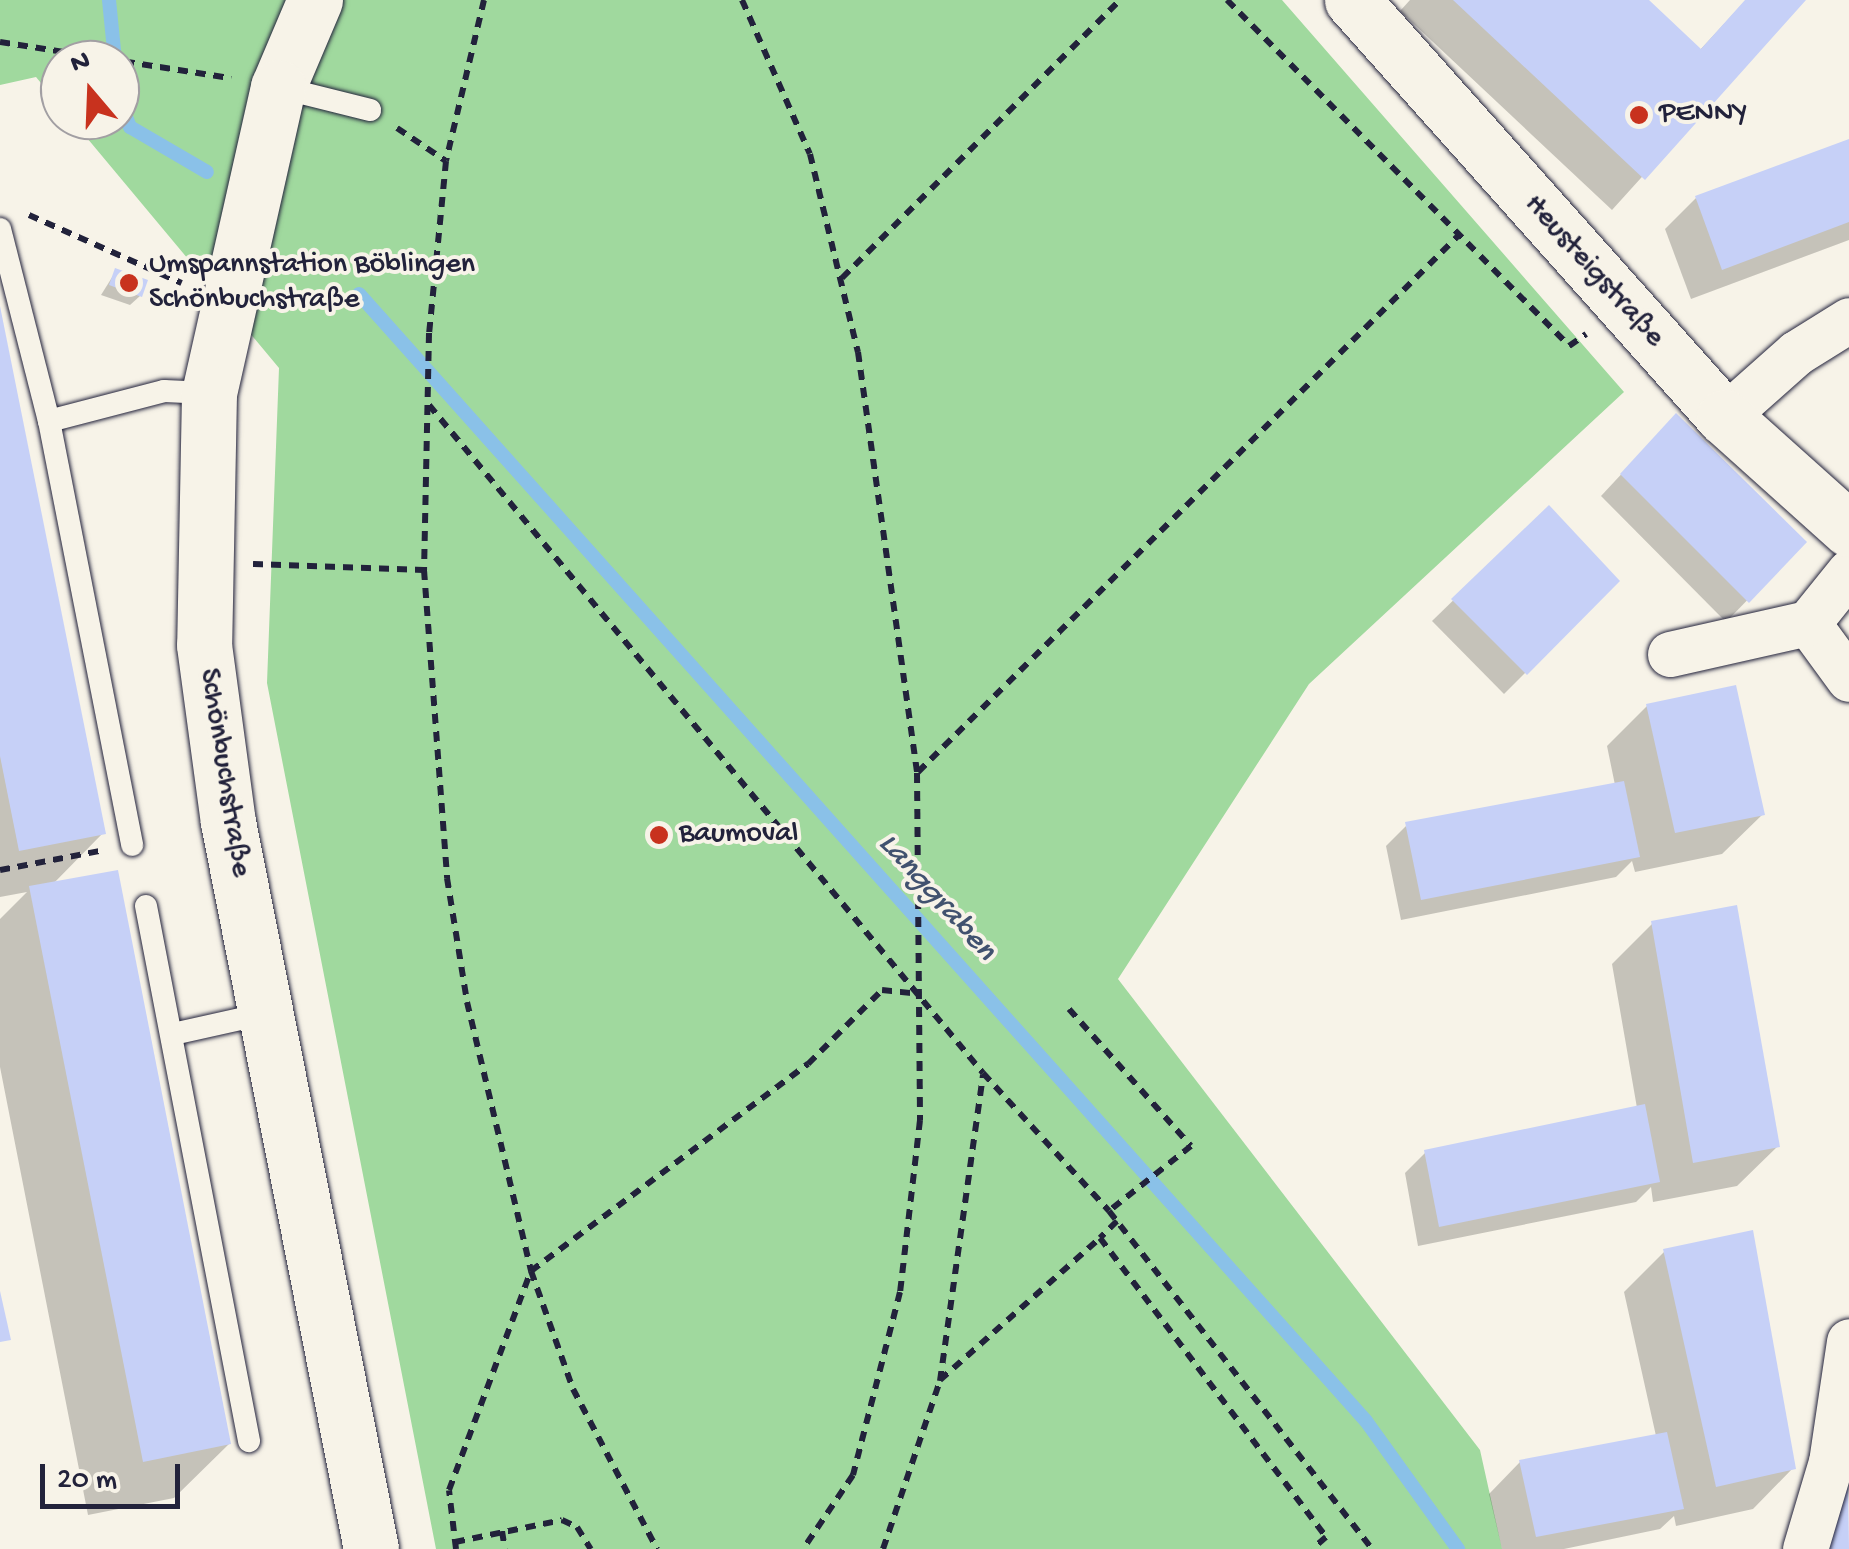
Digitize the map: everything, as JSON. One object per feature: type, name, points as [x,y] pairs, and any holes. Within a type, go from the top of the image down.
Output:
[{"type":"street","name":"Schönbuchstraße","points":[[315,0],[278,87],[227,295],[209,393],[202,562],[204,645],[264,1014],[371,1549]]},
{"type":"street","name":"Heusteigstraße","points":[[1352,0],[1724,417],[1849,529]]},
{"type":"street","points":[[1724,417],[1796,353],[1849,320]]},
{"type":"street","points":[[1670,654],[1808,623],[1849,572]]},
{"type":"street","points":[[1808,623],[1849,679]]},
{"type":"street","points":[[1805,1549],[1831,1462],[1849,1341]]},
{"type":"lane","points":[[278,87],[370,110]]},
{"type":"lane","points":[[8,221],[132,844]]},
{"type":"lane","points":[[49,420],[164,390],[209,393]]},
{"type":"lane","points":[[146,906],[249,1442]]},
{"type":"lane","points":[[173,1034],[264,1014]]},
{"type":"path","points":[[484,0],[446,161],[430,333],[424,570],[447,878],[467,1002],[531,1271],[572,1389],[656,1549]]},
{"type":"path","points":[[742,0],[810,154],[842,278],[878,466],[917,773],[922,972],[920,1120],[900,1292],[878,1396],[852,1475],[803,1549]]},
{"type":"path","points":[[842,278],[1120,0]]},
{"type":"path","points":[[1227,0],[1569,346]]},
{"type":"path","points":[[0,42],[72,48],[278,87]]},
{"type":"path","points":[[370,110],[446,161]]},
{"type":"path","points":[[8,221],[46,218],[169,279],[227,295]]},
{"type":"path","points":[[917,773],[1458,236]]},
{"type":"path","points":[[428,404],[983,1074],[1109,1211],[1372,1549]]},
{"type":"path","points":[[202,562],[424,570]]},
{"type":"path","points":[[0,870],[132,844]]},
{"type":"path","points":[[591,1549],[577,1528],[562,1520],[455,1545],[449,1490],[531,1271],[808,1064],[882,990],[920,994]]},
{"type":"path","points":[[1069,1010],[1191,1146],[1109,1211]]},
{"type":"path","points":[[883,1549],[940,1381],[983,1074]]},
{"type":"path","points":[[940,1381],[1117,1221]]},
{"type":"path","points":[[1100,1238],[1326,1537],[1312,1549]]},
{"type":"path","points":[[502,1531],[505,1549]]},
{"type":"green space","points":[[0,0],[1282,0],[1624,392],[1309,684],[1118,979],[1480,1450],[1502,1549],[436,1549],[267,683],[279,368],[89,140],[140,140],[140,40],[40,40],[40,82],[36,77],[0,85]]},
{"type":"building","name":"PENNY","points":[[1453,0],[1649,0],[1701,49],[1745,0],[1806,0],[1645,180]]},
{"type":"building","points":[[1849,139],[1849,222],[1722,270],[1695,196]]},
{"type":"building","name":"Umspannstation Böblingen Schönbuchstraße","points":[[115,268],[148,280],[142,297],[109,285]]},
{"type":"building","points":[[0,306],[106,834],[19,851],[0,756]]},
{"type":"building","points":[[1676,413],[1807,542],[1749,603],[1620,474]]},
{"type":"building","points":[[1549,505],[1620,581],[1527,675],[1451,599]]},
{"type":"building","points":[[1736,685],[1765,815],[1675,833],[1646,704]]},
{"type":"building","points":[[1624,781],[1640,857],[1421,900],[1405,822]]},
{"type":"building","points":[[118,870],[231,1444],[143,1462],[29,886]]},
{"type":"building","points":[[1737,905],[1780,1147],[1693,1163],[1651,921]]},
{"type":"building","points":[[1645,1104],[1660,1182],[1439,1227],[1424,1150]]},
{"type":"building","points":[[1753,1230],[1796,1469],[1716,1487],[1663,1249]]},
{"type":"building","points":[[0,1291],[11,1340],[0,1342]]},
{"type":"building","points":[[1667,1432],[1684,1509],[1536,1537],[1519,1460]]},
{"type":"building","points":[[1848,1482],[1849,1549],[1827,1549]]},
{"type":"waterway","name":"Langgraben","points":[[109,0],[113,40]]},
{"type":"waterway","name":"Langgraben","points":[[140,133],[207,172]]},
{"type":"waterway","name":"Langgraben","points":[[359,294],[1366,1421],[1458,1549]]},
{"type":"place","name":"PENNY","points":[[1639,115]]},
{"type":"place","name":"Umspannstation Böblingen Schönbuchstraße","points":[[129,283]]},
{"type":"place","name":"Baumoval","points":[[659,835]]}]
